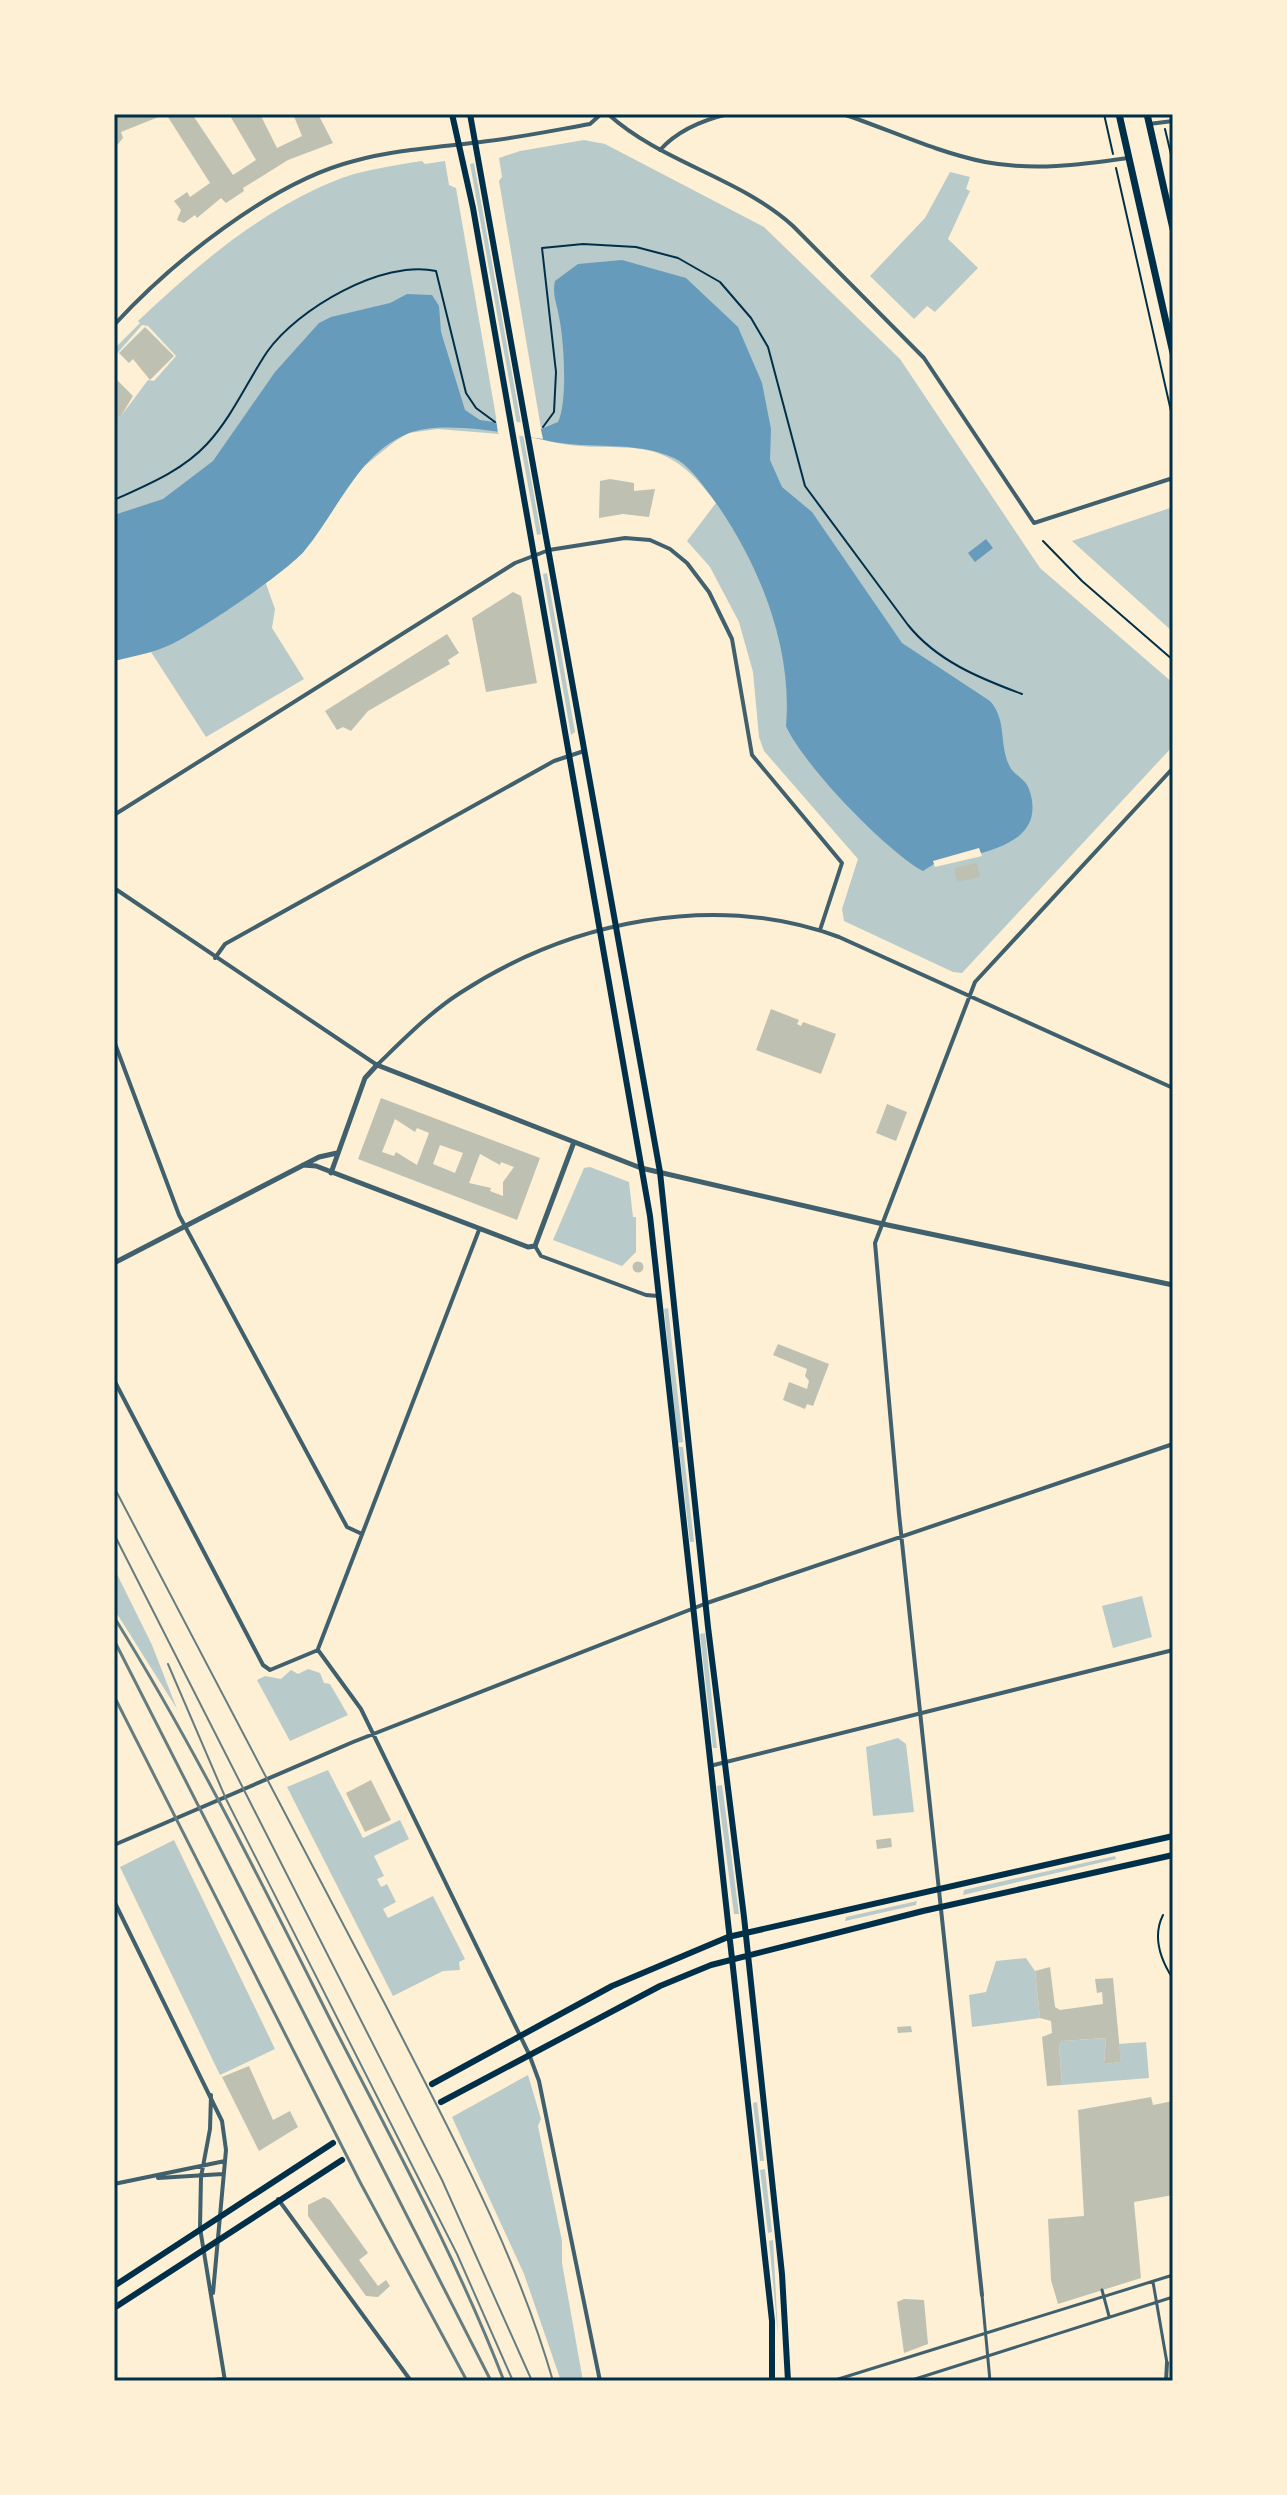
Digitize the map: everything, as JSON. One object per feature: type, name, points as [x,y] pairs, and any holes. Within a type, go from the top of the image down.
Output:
[{"type":"main road","points":[[452,114],[473,208],[514,435],[641,1168],[771,2307],[772,2381]]},
{"type":"main road","points":[[470,114],[660,1172],[746,1931],[782,2274],[788,2381]]},
{"type":"main road","points":[[1119,114],[1173,353]]},
{"type":"main road","points":[[1147,114],[1173,229]]},
{"type":"main road","points":[[432,2084],[637,1974],[728,1937],[1173,1836]]},
{"type":"main road","points":[[441,2102],[660,1986],[747,1953],[1173,1855]]},
{"type":"main road","points":[[114,2286],[333,2143]]},
{"type":"main road","points":[[114,2308],[342,2160]]},
{"type":"street","points":[[114,325],[166,274],[199,247],[295,185],[352,161],[590,124],[601,114]]},
{"type":"street","points":[[608,114],[660,150],[772,208],[912,344],[1030,520],[1044,522],[1173,478]]},
{"type":"street","points":[[660,150],[669,139],[691,127],[728,114]]},
{"type":"street","points":[[843,114],[962,156],[1003,165],[1076,165],[1129,158]]},
{"type":"street","points":[[1149,124],[1173,121]]},
{"type":"street","points":[[114,815],[515,563],[549,550],[640,538],[670,549],[700,579],[732,639],[752,755],[842,863],[820,930]]},
{"type":"street","points":[[215,958],[225,944],[569,755],[584,751]]},
{"type":"street","points":[[990,2381],[902,1536],[875,1243],[975,982],[1173,768]]},
{"type":"street","points":[[114,888],[377,1065],[641,1168],[883,1224],[1173,1285]]},
{"type":"street","points":[[331,1173],[365,1078],[460,993],[520,961],[599,929],[708,915],[772,919],[820,930],[1173,1088]]},
{"type":"street","points":[[114,1041],[186,1226],[347,1527],[362,1534]]},
{"type":"street","points":[[531,1246],[574,1142]]},
{"type":"street","points":[[114,1263],[303,1165],[337,1153]]},
{"type":"street","points":[[303,1165],[531,1246],[541,1256],[646,1295],[658,1296]]},
{"type":"street","points":[[114,1380],[256,1654],[270,1670],[318,1650],[479,1230]]},
{"type":"street","points":[[114,1845],[373,1734],[707,1603],[1173,1444]]},
{"type":"street","points":[[318,1650],[355,1698],[529,2054],[539,2081],[600,2381]]},
{"type":"street","points":[[710,1766],[1173,1650]]},
{"type":"street","points":[[114,1901],[211,2093],[225,2132],[213,2293]]},
{"type":"street","points":[[203,2381],[224,2380],[213,2293],[200,2228],[202,2164],[210,2129],[211,2093]]},
{"type":"street","points":[[114,2184],[225,2161]]},
{"type":"street","points":[[153,2178],[223,2174]]},
{"type":"street","points":[[278,2199],[411,2381]]},
{"type":"street","points":[[832,2381],[1173,2275]]},
{"type":"street","points":[[1153,2282],[1167,2363],[1166,2381]]},
{"type":"street","points":[[1102,2290],[1109,2316]]},
{"type":"street","points":[[909,2381],[1173,2297]]},
{"type":"path","points":[[1104,114],[1110,141]]},
{"type":"path","points":[[1167,137],[1173,163]]},
{"type":"path","points":[[1118,175],[1173,420]]},
{"type":"path","points":[[543,427],[554,412],[556,372],[542,248],[612,245],[678,258],[720,282],[760,331],[778,377],[805,486],[908,625],[922,642],[944,659],[1022,694]]},
{"type":"path","points":[[114,500],[163,477],[201,450],[225,421],[268,351],[296,321],[347,289],[422,268],[436,271],[466,393],[476,408],[495,422]]},
{"type":"path","points":[[1043,541],[1082,581],[1173,660]]},
{"type":"path","points":[[1163,1915],[1159,1924],[1159,1952],[1173,1979]]},
{"type":"shaded area","points":[[584,140],[605,144],[764,227],[900,359],[1040,568],[1173,683],[1173,746],[962,973],[953,972],[844,921],[842,909],[858,859],[764,751],[759,737],[753,672],[739,622],[710,567],[687,541],[716,503],[695,478],[657,453],[543,440],[499,181],[502,177],[499,158],[520,151]]},
{"type":"shaded area","points":[[422,161],[425,164],[445,161],[449,185],[456,188],[499,434],[438,429],[408,433],[362,468],[302,554],[265,581],[275,609],[272,628],[304,679],[206,737],[151,652],[114,661],[114,418],[121,416],[148,380],[154,381],[176,356],[148,326],[142,325],[114,357],[114,349],[140,323],[138,321],[182,281],[229,242],[279,209],[343,178]]},
{"type":"shaded area","points":[[474,163],[541,534],[537,535],[470,164]]},
{"type":"shaded area","points":[[950,172],[970,177],[966,189],[970,191],[948,239],[978,268],[935,312],[927,306],[914,319],[870,276],[925,218]]},
{"type":"shaded area","points":[[1173,507],[1173,632],[1072,541]]},
{"type":"shaded area","points":[[547,573],[575,732],[571,735],[543,574]]},
{"type":"shaded area","points":[[590,1167],[629,1182],[633,1217],[636,1217],[636,1252],[622,1266],[553,1240],[584,1168]]},
{"type":"shaded area","points":[[668,1308],[683,1442],[678,1443],[664,1309]]},
{"type":"shaded area","points":[[679,1447],[683,1447],[694,1542],[690,1542]]},
{"type":"shaded area","points":[[114,1568],[152,1645],[177,1709],[114,1609]]},
{"type":"shaded area","points":[[1142,1596],[1152,1637],[1113,1648],[1102,1606]]},
{"type":"shaded area","points":[[705,1633],[717,1748],[713,1748],[700,1634]]},
{"type":"shaded area","points":[[308,1669],[320,1673],[324,1683],[330,1684],[348,1715],[290,1741],[257,1680],[265,1676],[281,1679],[291,1670],[298,1674]]},
{"type":"shaded area","points":[[898,1738],[906,1744],[914,1812],[873,1816],[866,1747]]},
{"type":"shaded area","points":[[328,1770],[363,1838],[400,1820],[409,1839],[374,1856],[384,1876],[377,1879],[381,1887],[387,1884],[396,1902],[383,1909],[388,1918],[433,1896],[465,1959],[459,1962],[460,1970],[443,1971],[393,1996],[287,1787]]},
{"type":"shaded area","points":[[722,1785],[739,1914],[734,1914],[717,1786]]},
{"type":"shaded area","points":[[174,1840],[275,2049],[220,2075],[120,1867]]},
{"type":"shaded area","points":[[1115,1856],[1116,1859],[963,1895],[964,1890]]},
{"type":"shaded area","points":[[917,1901],[916,1905],[845,1921],[846,1917]]},
{"type":"shaded area","points":[[1026,1958],[1035,1971],[1040,2018],[972,2027],[969,1995],[986,1992],[996,1961]]},
{"type":"shaded area","points":[[1106,2038],[1104,2064],[1121,2062],[1119,2044],[1146,2042],[1149,2078],[1062,2085],[1059,2045],[1062,2041]]},
{"type":"shaded area","points":[[528,2075],[541,2119],[538,2126],[562,2241],[562,2263],[583,2381],[561,2381],[524,2274],[452,2117]]},
{"type":"shaded area","points":[[757,2102],[764,2161],[760,2161],[753,2103]]},
{"type":"shaded area","points":[[765,2169],[772,2232],[768,2233],[760,2170]]},
{"type":"shaded area","points":[[773,2240],[778,2335],[769,2241]]},
{"type":"water","points":[[622,260],[686,278],[738,327],[762,383],[771,429],[770,460],[782,487],[812,512],[902,643],[990,701],[995,708],[1009,765],[1029,789],[1033,809],[1028,825],[1018,836],[986,852],[934,864],[923,871],[889,846],[847,806],[795,743],[786,726],[787,696],[778,635],[769,605],[744,548],[711,496],[690,470],[674,458],[644,449],[565,444],[458,428],[407,434],[375,455],[305,550],[262,586],[172,644],[114,661],[114,515],[163,499],[213,461],[275,372],[319,323],[331,317],[390,303],[407,294],[432,295],[439,306],[441,332],[465,410],[480,420],[541,429],[558,422],[563,400],[564,355],[554,295],[555,281],[578,264]]},
{"type":"water","points":[[986,539],[993,548],[975,562],[968,553]]},
{"type":"pier","points":[[496,419],[540,425],[543,439],[498,433]]},
{"type":"pier","points":[[979,848],[982,856],[935,867],[933,861]]},
{"type":"building","points":[[114,114],[166,114],[121,132],[123,138],[114,149]]},
{"type":"building","points":[[166,114],[192,114],[233,175],[256,160],[229,114],[260,114],[277,148],[302,136],[293,114],[318,114],[333,143],[288,160],[243,188],[244,191],[226,203],[221,198],[197,218],[195,215],[184,223],[177,220],[181,210],[174,201],[187,192],[190,197],[210,183]]},
{"type":"building","points":[[145,327],[174,356],[150,380],[133,359],[129,363],[119,353]]},
{"type":"building","points":[[114,377],[133,396],[121,416],[114,418]]},
{"type":"building","points":[[610,479],[634,483],[634,491],[655,489],[649,517],[623,514],[599,518],[600,481]]},
{"type":"building","points":[[513,592],[521,596],[537,683],[486,692],[472,618]]},
{"type":"building","points":[[447,634],[459,653],[448,660],[450,664],[368,711],[351,731],[343,727],[337,730],[325,711]]},
{"type":"building","points":[[977,863],[980,877],[957,882],[954,868]]},
{"type":"building","points":[[771,1009],[799,1020],[797,1024],[801,1026],[803,1022],[836,1034],[821,1074],[756,1050]]},
{"type":"building","points":[[381,1098],[540,1158],[517,1220],[358,1159]],"holes":[[[395,1119],[415,1132],[417,1128],[429,1133],[417,1165],[396,1152],[394,1156],[382,1152]],[[440,1145],[463,1153],[455,1173],[433,1164]],[[480,1154],[500,1165],[501,1162],[514,1167],[503,1182],[503,1196],[490,1191],[491,1188],[469,1183]]]},
{"type":"building","points":[[887,1104],[907,1112],[896,1141],[876,1133]]},
{"type":"building","points":[[638,1262],[643,1267],[638,1272],[633,1267]]},
{"type":"building","points":[[778,1344],[829,1364],[813,1406],[807,1404],[805,1409],[783,1400],[789,1382],[807,1389],[809,1381],[805,1376],[807,1369],[773,1355]]},
{"type":"building","points":[[371,1780],[391,1820],[365,1832],[346,1793]]},
{"type":"building","points":[[891,1838],[892,1847],[877,1849],[876,1840]]},
{"type":"building","points":[[1050,1967],[1055,2007],[1060,2010],[1103,2004],[1102,1992],[1097,1993],[1095,1979],[1113,1978],[1121,2062],[1104,2064],[1106,2038],[1062,2041],[1059,2045],[1062,2085],[1047,2086],[1042,2037],[1052,2033],[1051,2021],[1040,2018],[1035,1971]]},
{"type":"building","points":[[911,2026],[912,2032],[898,2033],[897,2027]]},
{"type":"building","points":[[249,2066],[273,2120],[290,2111],[298,2127],[259,2151],[222,2077]]},
{"type":"building","points":[[1151,2097],[1153,2105],[1173,2101],[1173,2195],[1134,2202],[1141,2278],[1058,2304],[1051,2280],[1048,2219],[1084,2216],[1078,2110]]},
{"type":"building","points":[[324,2197],[330,2200],[368,2253],[359,2260],[378,2286],[386,2280],[390,2286],[378,2297],[366,2296],[308,2216],[308,2205]]},
{"type":"building","points":[[904,2299],[924,2300],[928,2344],[904,2353],[897,2302]]},
{"type":"tram line","points":[[114,1487],[456,2143],[520,2284],[553,2381]]},
{"type":"tram line","points":[[114,1534],[442,2180],[532,2381]]},
{"type":"tram line","points":[[168,1664],[226,1799],[457,2254],[513,2381]]},
{"type":"railway","points":[[114,1617],[201,1768],[424,2202],[504,2381]]},
{"type":"railway","points":[[114,1640],[491,2381]]},
{"type":"railway","points":[[114,1696],[360,2182],[467,2381]]}]
